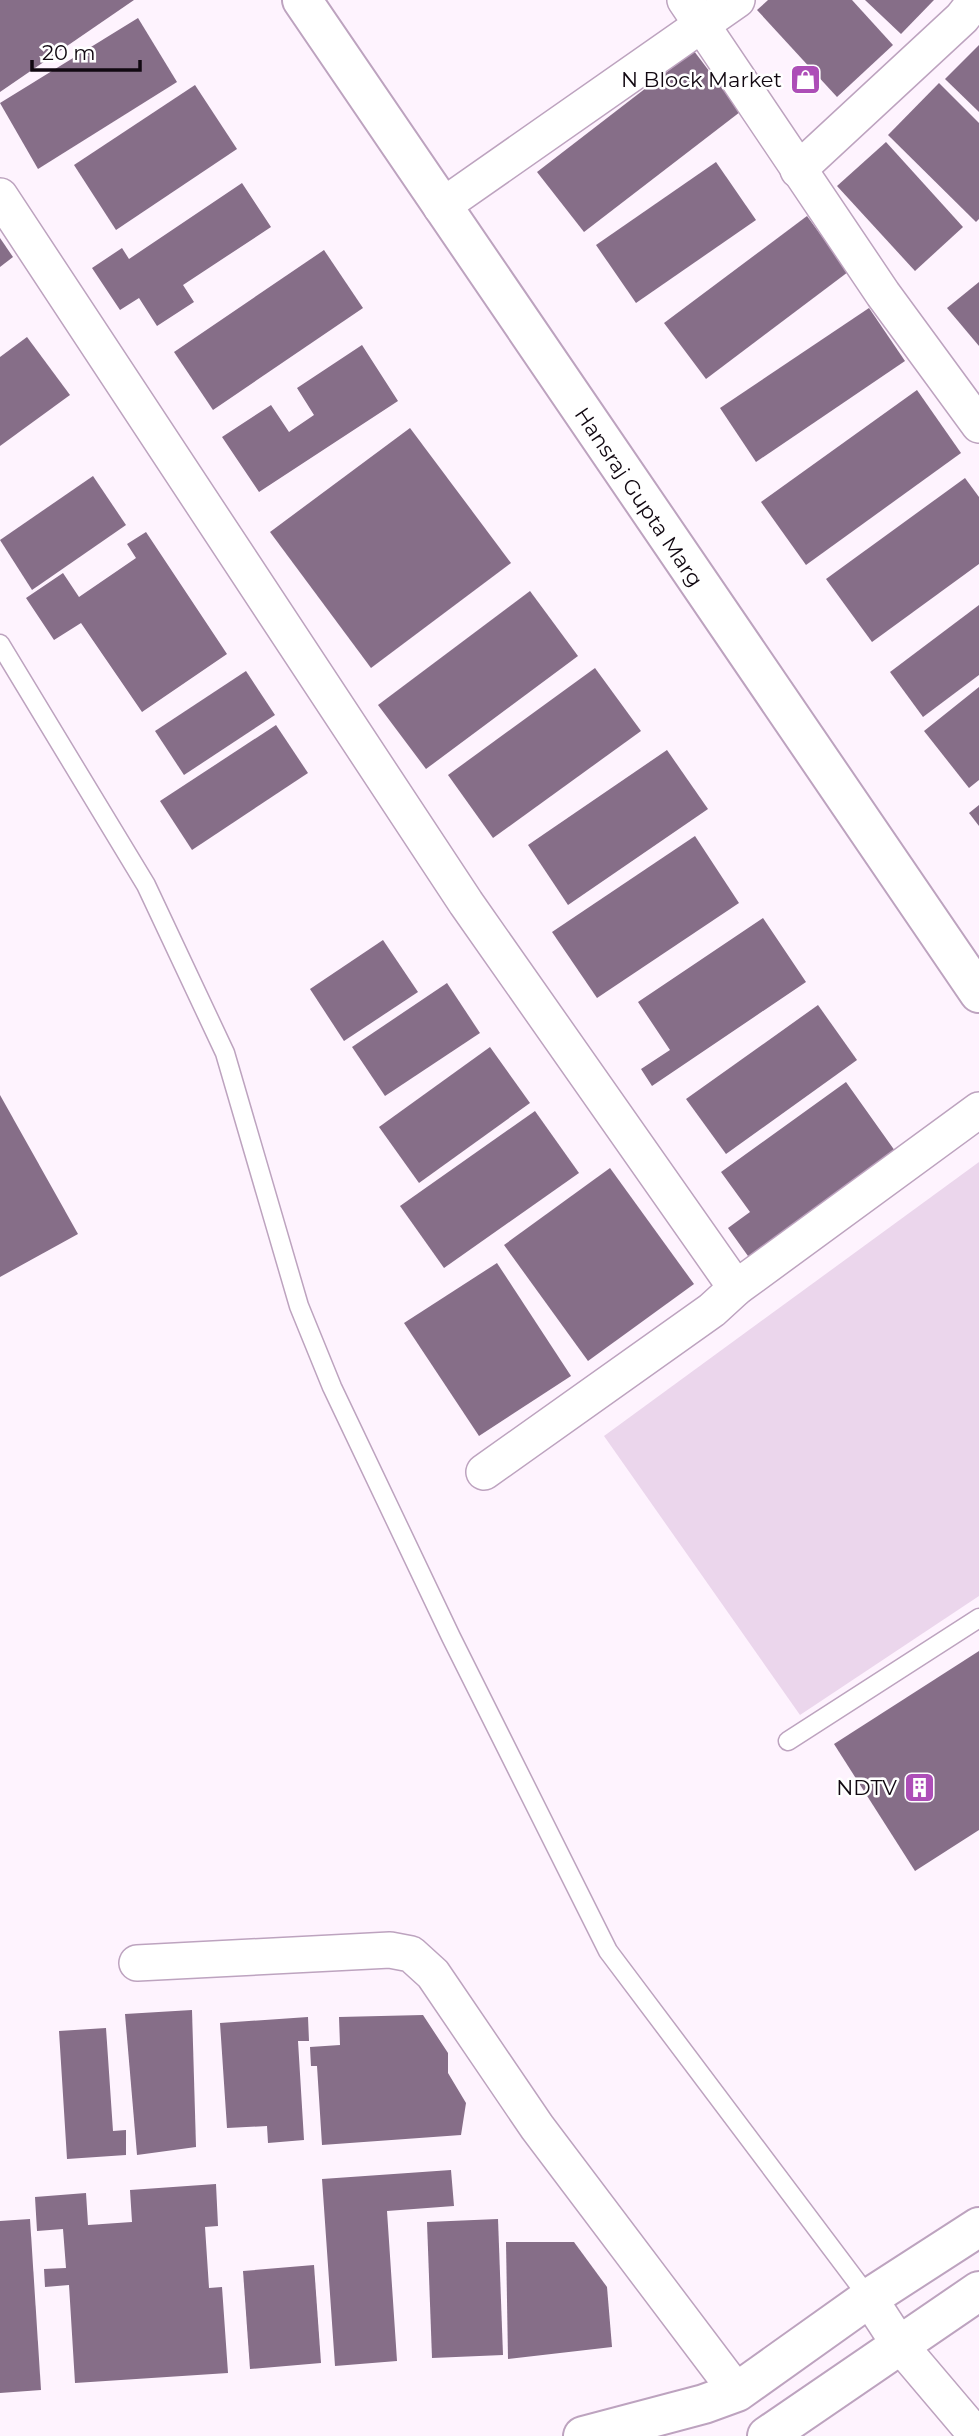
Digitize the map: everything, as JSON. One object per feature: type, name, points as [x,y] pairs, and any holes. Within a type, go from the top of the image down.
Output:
[{"type":"street","name":"Hansraj Gupta Marg","points":[[302,0],[979,993]]},
{"type":"street","points":[[441,207],[693,13],[737,0]]},
{"type":"street","points":[[798,170],[962,18],[976,0]]},
{"type":"street","points":[[693,13],[883,294],[979,425]]},
{"type":"street","points":[[0,196],[466,903],[737,1288]]},
{"type":"street","points":[[484,1472],[712,1310],[737,1288],[979,1110]]},
{"type":"street","points":[[137,1963],[390,1950],[411,1954],[433,1974],[537,2127],[737,2392]]},
{"type":"street","points":[[583,2436],[626,2431],[737,2392],[869,2298],[979,2227]]},
{"type":"street","points":[[767,2436],[979,2291]]},
{"type":"street","points":[[869,2298],[899,2344],[977,2436]]},
{"type":"lane","points":[[0,644],[146,885],[219,1041],[299,1306],[332,1387],[451,1637],[608,1951],[869,2298]]},
{"type":"lane","points":[[788,1741],[979,1618]]},
{"type":"shaded area","points":[[979,1162],[979,1596],[800,1715],[604,1436]]},
{"type":"building","points":[[0,0],[134,0],[0,92]]},
{"type":"building","points":[[768,0],[852,0],[893,45],[837,97],[757,10]]},
{"type":"building","points":[[865,0],[934,0],[901,34]]},
{"type":"building","points":[[138,18],[177,82],[38,169],[0,103]]},
{"type":"building","points":[[979,45],[979,112],[945,79]]},
{"type":"building","points":[[694,51],[740,112],[584,232],[537,172]]},
{"type":"building","points":[[939,83],[979,123],[979,219],[976,222],[888,135]]},
{"type":"building","points":[[195,85],[237,149],[116,230],[74,165]]},
{"type":"building","points":[[886,142],[963,227],[915,271],[837,186]]},
{"type":"building","points":[[716,162],[756,220],[636,303],[596,245]]},
{"type":"building","points":[[242,183],[271,227],[183,285],[194,302],[157,326],[139,298],[120,310],[92,268],[122,248],[129,259]]},
{"type":"building","points":[[807,216],[848,272],[706,379],[664,323]]},
{"type":"building","points":[[0,238],[13,257],[0,267]]},
{"type":"building","points":[[324,250],[363,308],[213,410],[174,352]]},
{"type":"building","points":[[979,282],[979,346],[947,308]]},
{"type":"building","points":[[869,308],[905,361],[756,462],[720,408]]},
{"type":"building","points":[[27,337],[70,395],[0,446],[0,357]]},
{"type":"building","points":[[362,345],[398,401],[259,492],[222,437],[271,405],[289,432],[314,415],[297,388]]},
{"type":"building","points":[[917,390],[961,453],[806,565],[761,502]]},
{"type":"building","points":[[410,428],[511,563],[371,668],[270,532]]},
{"type":"building","points":[[93,476],[126,525],[32,590],[0,540]]},
{"type":"building","points":[[965,478],[979,497],[979,564],[872,642],[826,579]]},
{"type":"building","points":[[146,532],[227,654],[142,712],[81,623],[54,640],[26,598],[63,573],[79,597],[136,558],[127,544]]},
{"type":"building","points":[[530,591],[578,656],[426,769],[378,705]]},
{"type":"building","points":[[979,605],[979,675],[923,717],[890,672]]},
{"type":"building","points":[[595,668],[641,731],[493,838],[448,775]]},
{"type":"building","points":[[246,671],[275,715],[184,775],[155,731]]},
{"type":"building","points":[[979,687],[979,780],[969,788],[924,731]]},
{"type":"building","points":[[276,725],[308,773],[192,850],[160,801]]},
{"type":"building","points":[[667,750],[708,809],[568,905],[528,845]]},
{"type":"building","points":[[979,805],[979,826],[969,813]]},
{"type":"building","points":[[695,836],[739,903],[597,998],[552,932]]},
{"type":"building","points":[[763,918],[806,982],[652,1086],[641,1069],[670,1050],[638,1002]]},
{"type":"building","points":[[383,940],[418,992],[344,1041],[310,989]]},
{"type":"building","points":[[447,983],[480,1033],[385,1096],[352,1047]]},
{"type":"building","points":[[818,1005],[857,1060],[726,1154],[686,1099]]},
{"type":"building","points":[[490,1047],[530,1103],[419,1183],[379,1127]]},
{"type":"building","points":[[846,1082],[900,1158],[753,1263],[728,1228],[750,1212],[721,1172]]},
{"type":"building","points":[[0,1095],[78,1234],[0,1277]]},
{"type":"building","points":[[535,1111],[579,1173],[444,1268],[400,1206]]},
{"type":"building","points":[[610,1168],[694,1284],[588,1361],[504,1245]]},
{"type":"building","points":[[497,1263],[571,1376],[479,1436],[404,1323]]},
{"type":"building","name":"NDTV","points":[[979,1651],[979,1830],[915,1871],[834,1744]]},
{"type":"building","points":[[192,2010],[196,2147],[137,2155],[125,2014]]},
{"type":"building","points":[[423,2015],[448,2053],[448,2073],[466,2103],[461,2135],[322,2145],[317,2066],[311,2066],[310,2047],[340,2045],[339,2017]]},
{"type":"building","points":[[308,2017],[309,2041],[298,2041],[304,2140],[268,2143],[267,2126],[227,2128],[220,2023]]},
{"type":"building","points":[[106,2028],[113,2131],[126,2130],[126,2155],[67,2159],[59,2031]]},
{"type":"building","points":[[451,2170],[454,2206],[387,2211],[397,2361],[335,2366],[322,2179]]},
{"type":"building","points":[[216,2184],[218,2226],[205,2227],[209,2288],[222,2287],[228,2373],[75,2383],[69,2285],[45,2287],[44,2269],[66,2268],[63,2229],[37,2231],[35,2197],[86,2193],[88,2225],[132,2222],[130,2190]]},
{"type":"building","points":[[30,2219],[41,2390],[0,2393],[0,2221]]},
{"type":"building","points":[[498,2219],[503,2355],[432,2358],[427,2222]]},
{"type":"building","points":[[506,2242],[574,2242],[607,2287],[612,2347],[508,2359]]},
{"type":"building","points":[[314,2265],[321,2363],[250,2369],[243,2271]]},
{"type":"place","name":"N Block Market","points":[[805,79]]},
{"type":"place","name":"NDTV","points":[[920,1787]]}]
